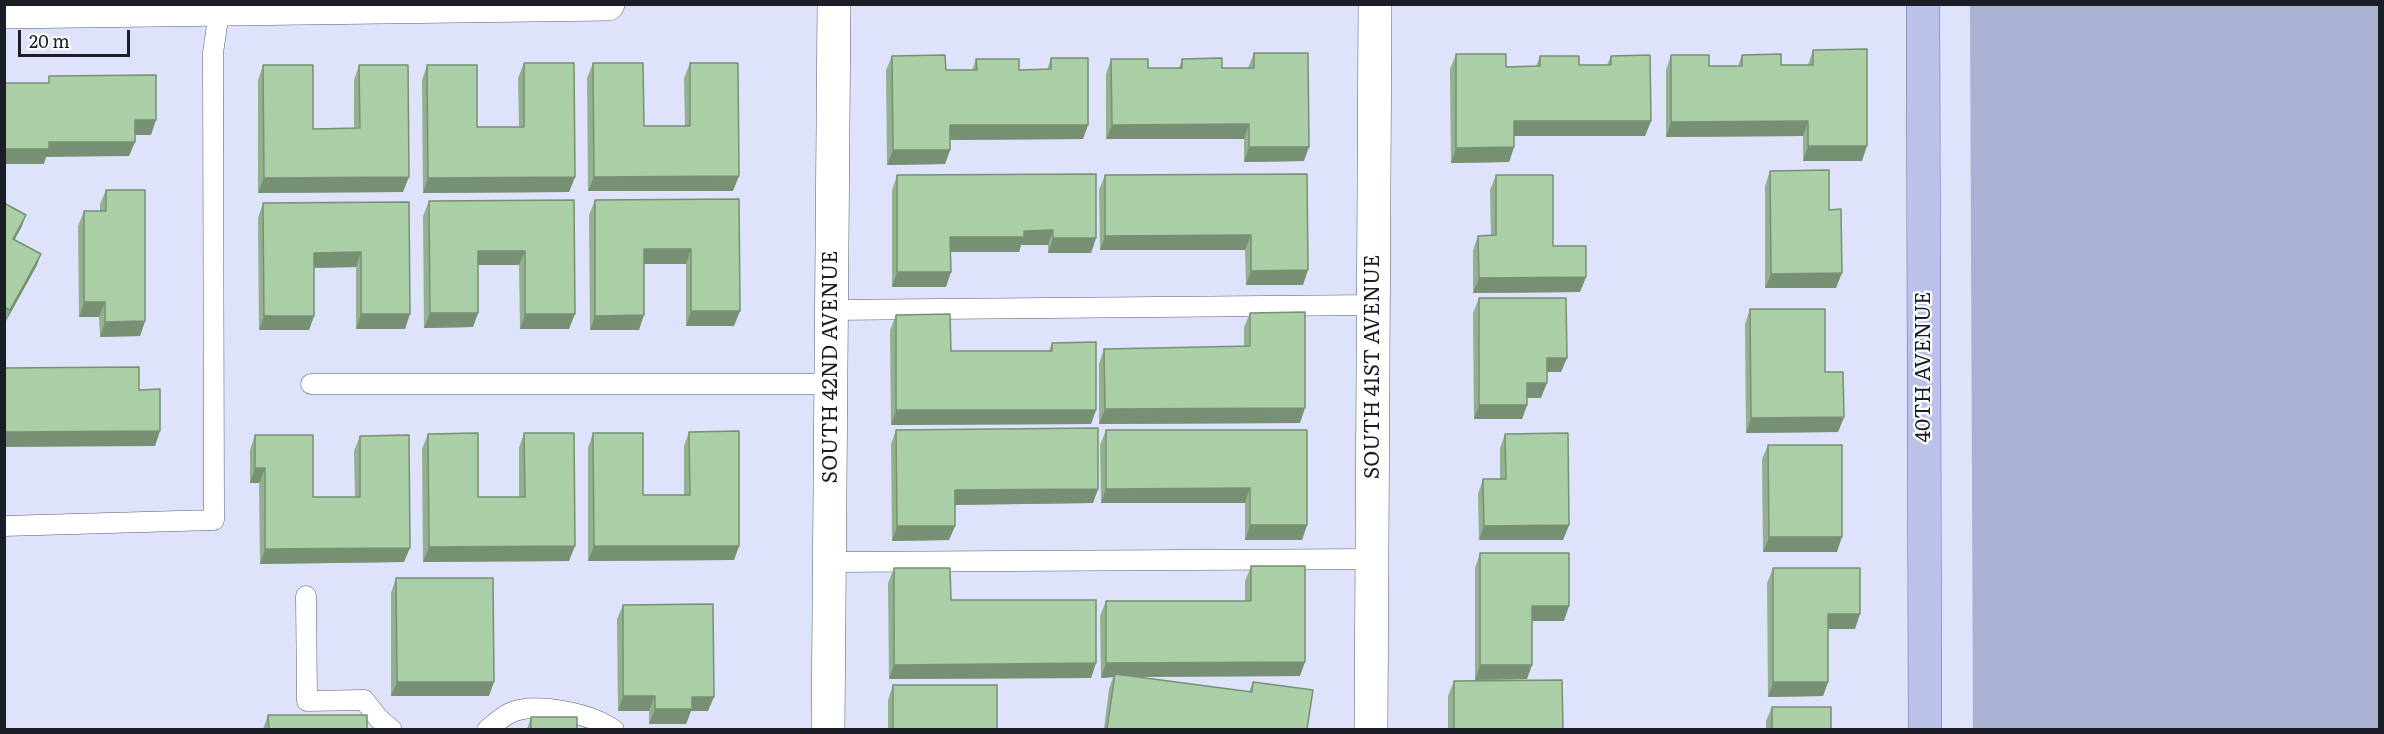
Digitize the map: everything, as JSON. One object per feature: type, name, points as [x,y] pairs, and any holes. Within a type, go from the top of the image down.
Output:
[{"type":"main road","name":"40TH AVENUE","points":[[1923,4],[1925,729]]},
{"type":"street","points":[[13,9],[608,4]]},
{"type":"street","name":"SOUTH 42ND AVENUE","points":[[828,729],[834,4]]},
{"type":"street","name":"SOUTH 41ST AVENUE","points":[[1371,729],[1375,4]]},
{"type":"lane","points":[[4,526],[214,520],[213,53],[220,7]]},
{"type":"lane","points":[[831,310],[1373,305]]},
{"type":"lane","points":[[310,384],[831,384]]},
{"type":"lane","points":[[830,562],[1372,559]]},
{"type":"lane","points":[[306,596],[307,701],[364,700],[379,719],[392,729]]},
{"type":"lane","points":[[487,729],[511,713],[533,708],[565,711],[607,724],[614,729]]},
{"type":"shaded area","points":[[1970,5],[2379,5],[2379,729],[1973,729]]},
{"type":"building","points":[[1867,49],[1867,146],[1808,146],[1808,121],[1671,122],[1671,55],[1709,55],[1709,66],[1742,66],[1742,55],[1781,54],[1781,65],[1813,65],[1813,50]]},
{"type":"building","points":[[1254,53],[1308,53],[1309,147],[1249,147],[1249,124],[1112,125],[1111,59],[1148,59],[1148,68],[1182,68],[1182,59],[1222,58],[1222,68],[1254,68]]},
{"type":"building","points":[[1456,54],[1506,54],[1506,67],[1540,66],[1540,56],[1579,56],[1579,65],[1611,65],[1611,56],[1650,55],[1651,121],[1514,121],[1514,147],[1456,148]]},
{"type":"building","points":[[945,55],[946,70],[977,70],[976,59],[1019,59],[1019,70],[1051,69],[1051,58],[1088,58],[1088,125],[950,125],[950,150],[893,150],[892,56]]},
{"type":"building","points":[[524,63],[574,63],[575,177],[428,178],[427,65],[477,65],[477,127],[524,127]]},
{"type":"building","points":[[593,63],[643,63],[644,126],[690,126],[690,63],[738,63],[739,176],[594,177]]},
{"type":"building","points":[[263,65],[313,65],[313,129],[360,128],[359,65],[408,65],[409,177],[264,178]]},
{"type":"building","points":[[156,75],[156,120],[135,120],[135,142],[49,142],[49,149],[4,149],[4,83],[49,83],[49,76]]},
{"type":"building","points":[[1829,170],[1829,210],[1841,209],[1842,273],[1771,274],[1770,171]]},
{"type":"building","points":[[1096,174],[1096,238],[1053,238],[1053,230],[1024,231],[1024,237],[950,237],[951,272],[897,272],[897,175]]},
{"type":"building","points":[[1307,174],[1308,270],[1251,271],[1251,235],[1105,236],[1105,175]]},
{"type":"building","points":[[1496,175],[1553,175],[1553,246],[1586,246],[1586,277],[1479,278],[1478,236],[1496,235]]},
{"type":"building","points":[[106,190],[145,190],[145,321],[105,322],[105,302],[84,302],[84,211],[106,211]]},
{"type":"building","points":[[739,199],[740,311],[691,311],[691,249],[644,249],[644,315],[595,316],[595,200]]},
{"type":"building","points":[[574,200],[575,314],[525,314],[525,251],[478,251],[478,313],[430,313],[429,201]]},
{"type":"building","points":[[409,202],[410,314],[361,314],[361,252],[314,253],[314,316],[264,316],[263,203]]},
{"type":"building","points":[[4,203],[26,215],[13,239],[41,254],[10,310],[4,307]]},
{"type":"building","points":[[1479,298],[1566,298],[1567,358],[1547,358],[1547,383],[1527,383],[1527,405],[1479,405]]},
{"type":"building","points":[[1750,309],[1825,309],[1825,372],[1843,372],[1844,417],[1751,418]]},
{"type":"building","points":[[1305,312],[1305,408],[1105,409],[1104,349],[1250,346],[1250,313]]},
{"type":"building","points":[[950,314],[951,351],[1052,351],[1052,343],[1096,342],[1096,410],[896,410],[896,315]]},
{"type":"building","points":[[139,367],[139,390],[160,389],[160,431],[4,432],[4,368]]},
{"type":"building","points":[[1098,428],[1098,489],[955,490],[955,526],[897,526],[896,430]]},
{"type":"building","points":[[1106,430],[1307,430],[1307,525],[1250,525],[1250,488],[1106,489]]},
{"type":"building","points":[[739,431],[739,546],[594,546],[593,433],[643,433],[643,495],[690,495],[689,432]]},
{"type":"building","points":[[478,433],[478,497],[525,497],[524,433],[574,433],[575,546],[429,547],[428,434]]},
{"type":"building","points":[[1568,433],[1569,525],[1484,526],[1483,479],[1506,479],[1505,434]]},
{"type":"building","points":[[255,435],[313,435],[313,497],[360,497],[360,436],[409,435],[410,548],[265,549],[265,468],[255,468]]},
{"type":"building","points":[[1768,445],[1842,445],[1842,537],[1769,537]]},
{"type":"building","points":[[1480,553],[1569,553],[1569,606],[1532,606],[1532,665],[1480,665]]},
{"type":"building","points":[[1251,566],[1305,566],[1305,662],[1106,663],[1106,601],[1251,601]]},
{"type":"building","points":[[894,568],[950,568],[951,600],[1096,600],[1096,663],[894,665]]},
{"type":"building","points":[[1773,568],[1860,568],[1860,614],[1828,614],[1828,682],[1773,682]]},
{"type":"building","points":[[396,578],[493,578],[494,682],[397,682]]},
{"type":"building","points":[[713,604],[714,697],[692,697],[692,709],[655,709],[655,696],[623,696],[623,605]]},
{"type":"building","points":[[1115,674],[1252,692],[1253,682],[1313,690],[1307,729],[1107,729]]},
{"type":"building","points":[[1562,680],[1563,729],[1454,729],[1454,681]]},
{"type":"building","points":[[893,685],[997,685],[997,729],[893,729]]},
{"type":"building","points":[[1772,707],[1831,707],[1831,729],[1772,729]]},
{"type":"building","points":[[268,715],[367,715],[367,729],[269,729]]},
{"type":"building","points":[[531,717],[577,717],[577,729],[531,729]]}]
